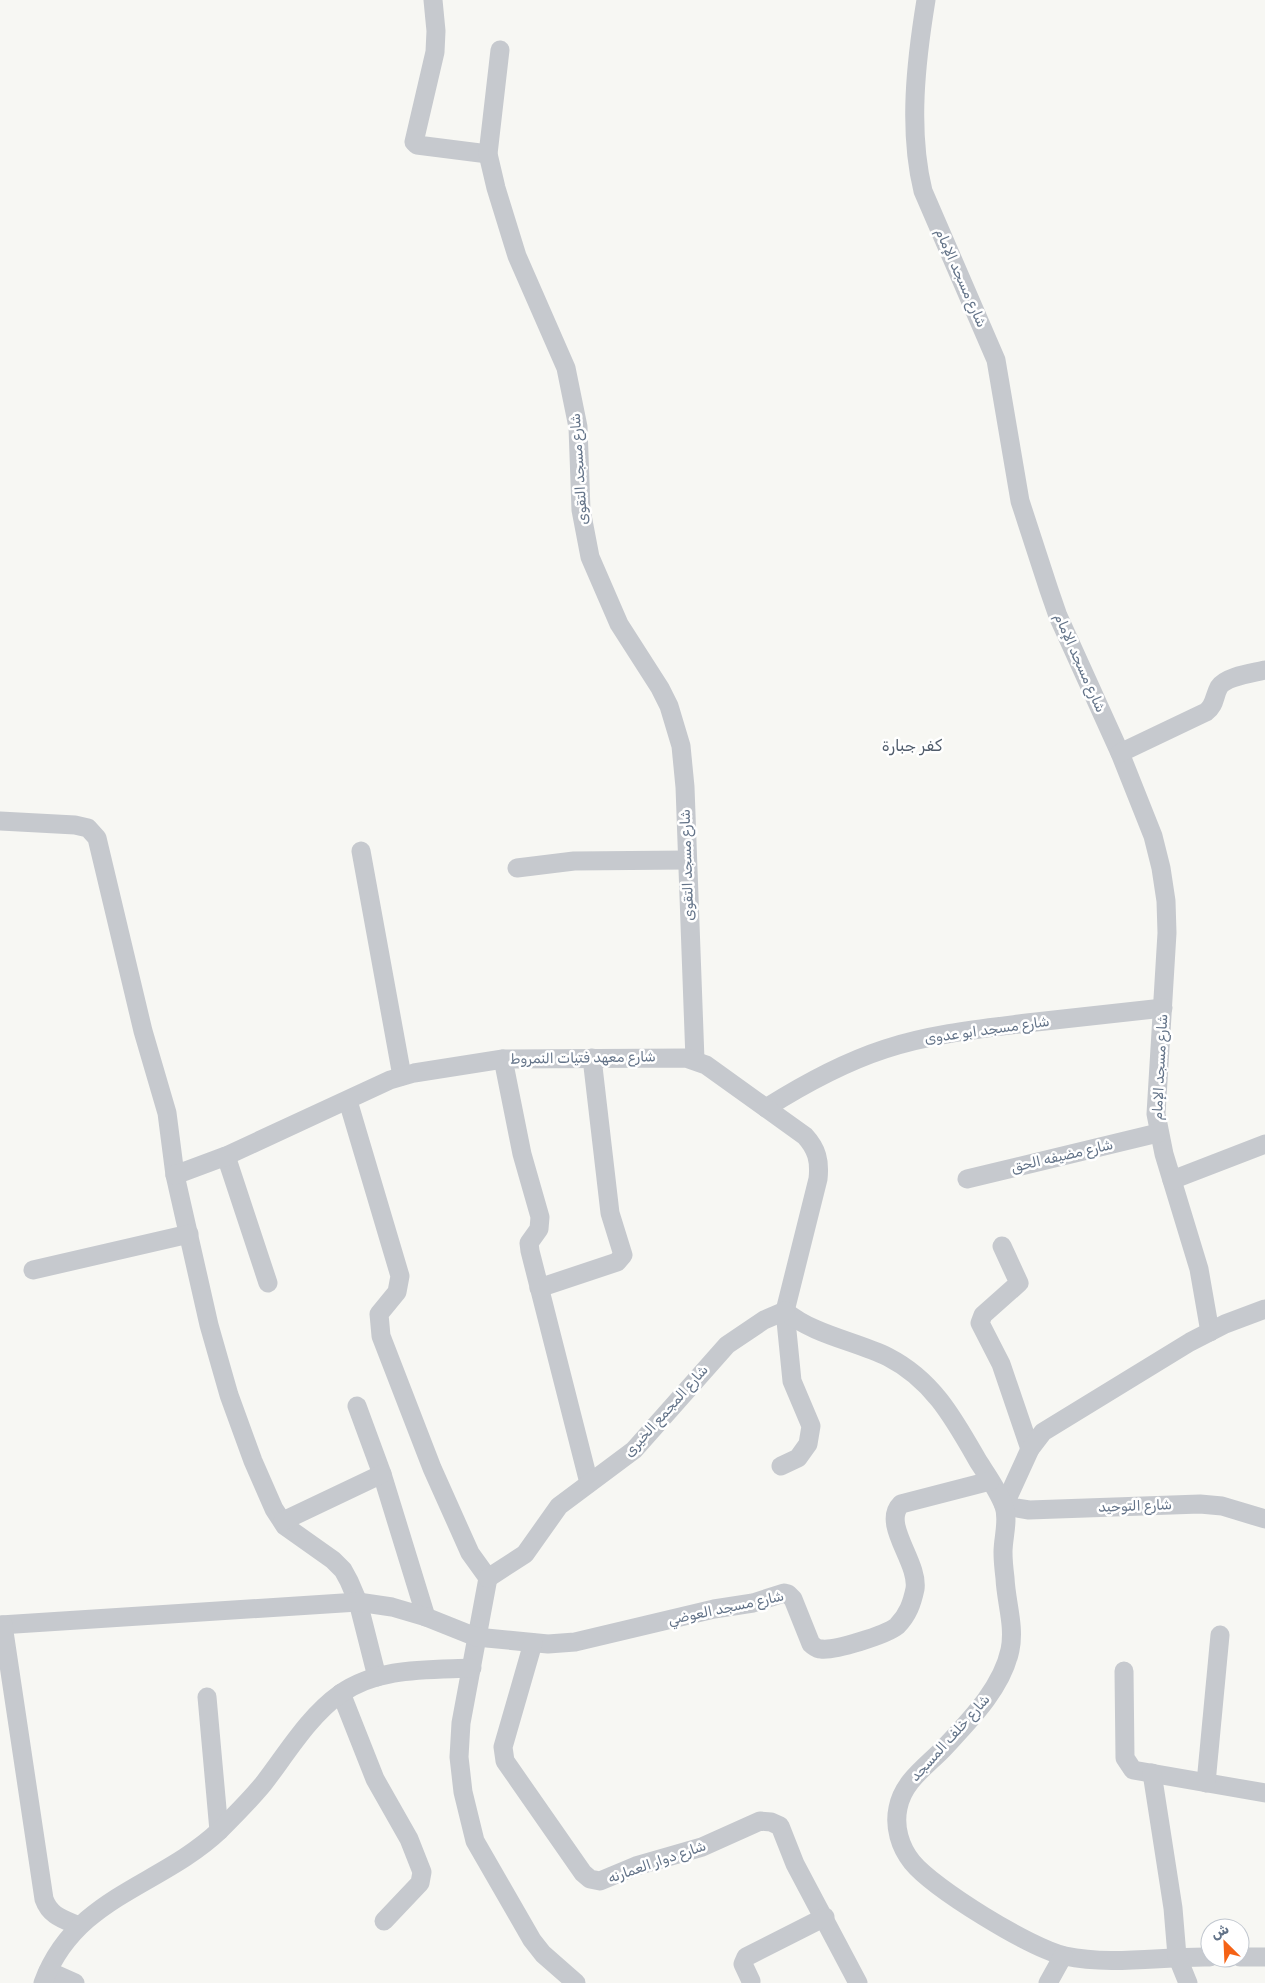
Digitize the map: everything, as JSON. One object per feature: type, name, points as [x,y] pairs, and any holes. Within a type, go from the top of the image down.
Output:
[{"type":"street","points":[[433,0],[436,31],[435,52],[414,142],[417,145],[488,154]]},
{"type":"street","name":"شارع مسجد الإمام","points":[[926,0],[917,68],[916,104],[920,178],[923,191],[996,360],[1020,501],[1052,599],[1120,753],[1153,836],[1161,868],[1166,901],[1167,933],[1156,1092],[1158,1133],[1199,1269],[1210,1332]]},
{"type":"street","name":"شارع مسجد التقوى","points":[[500,50],[488,154],[498,197],[517,256],[566,368],[578,427],[581,510],[590,557],[619,624],[660,688],[676,726],[684,766],[695,1060]]},
{"type":"street","points":[[1120,753],[1206,712],[1213,706],[1219,688],[1228,681],[1265,670]]},
{"type":"street","points":[[0,821],[75,825],[88,828],[97,838],[141,1021],[167,1113],[175,1175],[209,1325],[229,1395],[253,1461],[274,1509],[283,1521],[343,1570],[358,1602],[377,1677]]},
{"type":"street","points":[[361,851],[402,1076]]},
{"type":"street","points":[[517,868],[574,861],[687,860]]},
{"type":"street","name":"شارع مسجد ابو عدوى","points":[[766,1108],[805,1083],[844,1064],[884,1049],[926,1038],[969,1030],[1163,1008]]},
{"type":"street","name":"شارع معهد فتيات النمروط","points":[[175,1175],[226,1156],[402,1076],[503,1059],[678,1057],[695,1060],[706,1065],[804,1136],[812,1145],[820,1167],[785,1311],[792,1381],[811,1426],[808,1444],[798,1458],[781,1466]]},
{"type":"street","points":[[539,1288],[617,1262],[623,1255],[610,1213],[592,1058]]},
{"type":"street","points":[[503,1059],[522,1154],[540,1217],[538,1228],[529,1243],[589,1483]]},
{"type":"street","points":[[348,1101],[400,1276],[397,1292],[379,1314],[381,1336],[432,1468],[470,1553],[488,1578],[460,1723],[458,1757],[468,1821],[475,1841],[532,1940],[543,1954],[576,1983]]},
{"type":"street","name":"شارع مضيفه الحق","points":[[967,1179],[1158,1133]]},
{"type":"street","points":[[1172,1180],[1265,1144]]},
{"type":"street","points":[[226,1156],[268,1284]]},
{"type":"street","points":[[33,1270],[189,1234]]},
{"type":"street","points":[[1002,1246],[1018,1283],[983,1315],[980,1323],[1001,1364],[1030,1449]]},
{"type":"street","points":[[1004,1506],[1030,1449],[1044,1432],[1190,1342],[1265,1309]]},
{"type":"street","name":"شارع المجمع الخيرى","points":[[488,1578],[525,1554],[553,1512],[634,1450],[727,1345],[758,1324],[785,1311]]},
{"type":"street","name":"شارع خلف المسجد","points":[[785,1311],[800,1322],[888,1357],[919,1376],[933,1389],[953,1416],[1004,1506],[1005,1583],[1012,1630],[1007,1664],[1000,1680],[967,1722],[904,1789],[898,1808],[897,1827],[902,1846],[912,1862],[957,1899],[1014,1933],[1063,1956],[1103,1960],[1200,1957]]},
{"type":"street","points":[[357,1406],[382,1474],[426,1617]]},
{"type":"street","points":[[283,1521],[382,1474]]},
{"type":"street","name":"شارع مسجد العوضي","points":[[2,1625],[358,1602],[392,1607],[426,1617],[476,1636],[533,1643],[575,1642],[714,1609],[753,1603],[784,1593],[793,1599],[811,1644],[817,1648],[830,1649],[883,1634],[896,1626],[912,1604],[915,1586],[912,1567],[894,1522],[896,1509],[901,1504],[990,1481]]},
{"type":"street","name":"شارع التوحيد","points":[[1004,1506],[1029,1510],[1200,1504],[1222,1506],[1265,1519]]},
{"type":"street","points":[[2,1625],[44,1899],[48,1910],[54,1915],[79,1926]]},
{"type":"street","points":[[1206,1783],[1220,1635]]},
{"type":"street","name":"شارع دوار العمارنه","points":[[533,1643],[503,1746],[505,1761],[583,1873],[590,1879],[600,1881],[636,1866],[702,1847],[760,1821],[770,1822],[780,1826],[795,1864],[825,1917],[858,1983]]},
{"type":"street","points":[[75,1983],[46,1977],[61,1946],[79,1926],[113,1899],[187,1855],[218,1831],[262,1786],[322,1709],[341,1693],[377,1677],[395,1672],[472,1668]]},
{"type":"street","points":[[1124,1671],[1125,1758],[1133,1770],[1265,1793]]},
{"type":"street","points":[[341,1693],[375,1779],[405,1831],[422,1872],[420,1882],[384,1921]]},
{"type":"street","points":[[206,1697],[218,1831]]},
{"type":"street","points":[[1152,1774],[1173,1908],[1177,1956],[1188,1983]]},
{"type":"street","points":[[751,1981],[743,1964],[746,1957],[825,1917]]},
{"type":"street","points":[[1048,1983],[1063,1956]]},
{"type":"street","points":[[1250,1957],[1265,1957]]},
{"type":"district","name":"كفر جبارة","points":[[912,745]]}]
